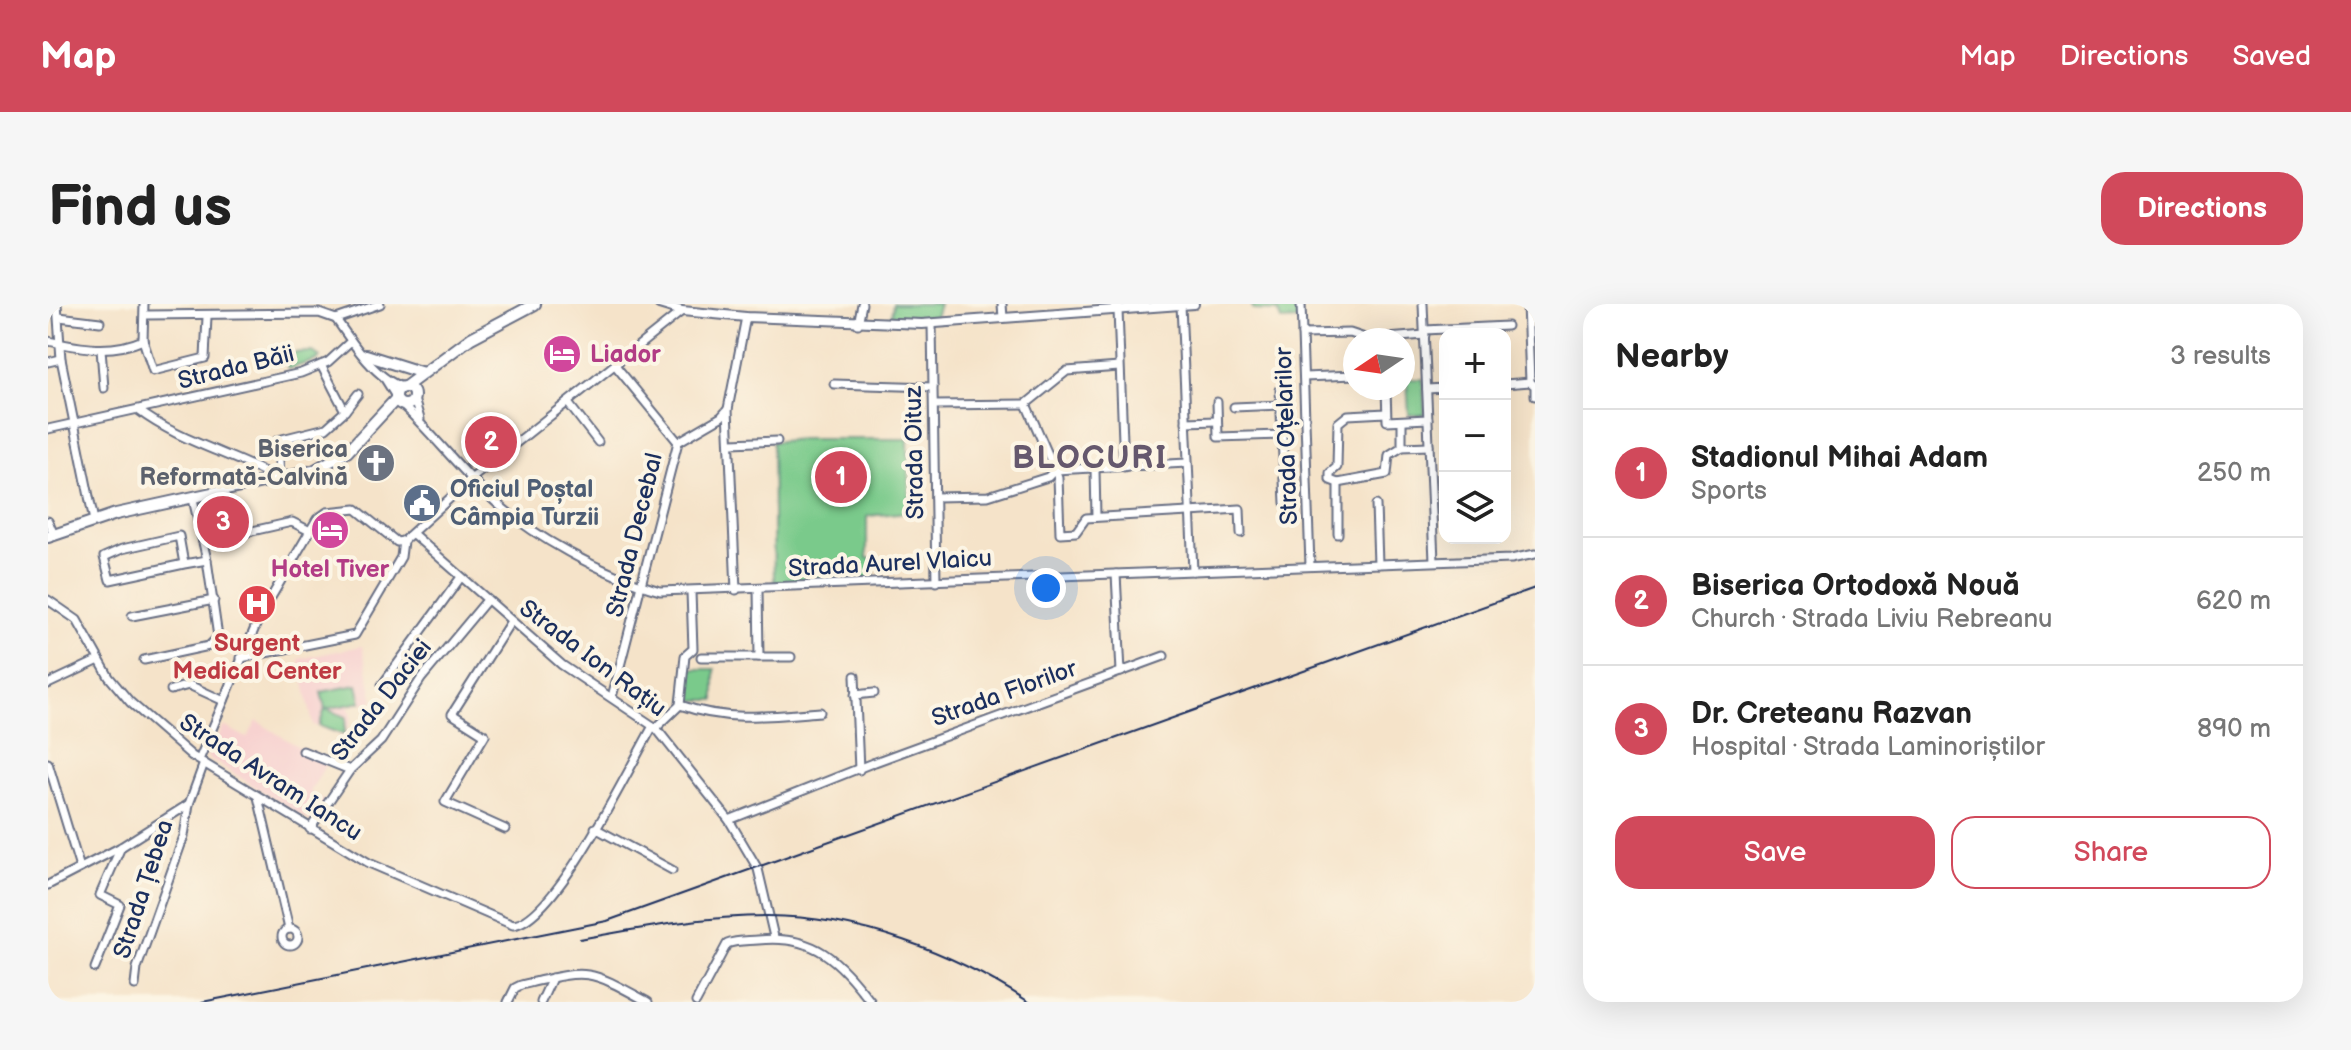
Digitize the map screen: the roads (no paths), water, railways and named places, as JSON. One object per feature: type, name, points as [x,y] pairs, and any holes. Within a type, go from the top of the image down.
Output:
[{"type":"main road","points":[[51,536],[94,521],[280,480],[324,467],[365,433],[434,364],[514,309],[535,304]]},
{"type":"main road","points":[[366,355],[423,373]]},
{"type":"main road","points":[[401,396],[414,398],[434,364]]},
{"type":"street","points":[[57,304],[58,343],[94,521]]},
{"type":"street","points":[[48,341],[101,349],[143,340],[147,315],[144,304]]},
{"type":"street","points":[[336,319],[380,304]]},
{"type":"street","points":[[659,304],[682,311],[858,324],[932,324],[1194,304]]},
{"type":"street","points":[[858,324],[862,304]]},
{"type":"street","points":[[1002,304],[1003,318]]},
{"type":"street","name":"Strada Oțelarilor","points":[[1301,304],[1310,566]]},
{"type":"street","points":[[1423,304],[1434,561]]},
{"type":"street","points":[[1527,304],[1530,382]]},
{"type":"street","points":[[1181,305],[1193,571]]},
{"type":"street","points":[[1118,310],[1124,467]]},
{"type":"street","points":[[203,542],[292,522],[310,531],[322,514],[356,509],[397,542],[403,541],[471,479],[682,311]]},
{"type":"street","points":[[147,315],[207,317],[319,313],[336,319],[351,341],[421,421]]},
{"type":"street","points":[[59,317],[100,322]]},
{"type":"street","name":"Strada Băii","points":[[143,340],[153,371],[205,358],[207,317]]},
{"type":"street","points":[[736,590],[732,443],[728,409],[746,317]]},
{"type":"street","name":"Strada Oituz","points":[[932,324],[936,582]]},
{"type":"street","points":[[1500,328],[1507,326]]},
{"type":"street","points":[[1415,333],[1439,332]]},
{"type":"street","points":[[1302,334],[1343,333]]},
{"type":"street","name":"Strada Băii","points":[[48,429],[269,383],[321,365],[351,341]]},
{"type":"street","points":[[101,349],[99,358],[104,388]]},
{"type":"street","points":[[48,362],[61,359]]},
{"type":"street","points":[[321,365],[345,411]]},
{"type":"street","points":[[615,365],[678,442]]},
{"type":"street","points":[[934,405],[1026,404],[1067,371],[1119,367]]},
{"type":"street","points":[[1304,377],[1343,375]]},
{"type":"street","points":[[1511,384],[1530,382],[1535,386],[1535,396]]},
{"type":"street","points":[[834,384],[933,387]]},
{"type":"street","points":[[1427,389],[1439,388]]},
{"type":"street","points":[[1280,390],[1285,503]]},
{"type":"street","points":[[280,480],[278,440],[326,428],[358,394]]},
{"type":"street","points":[[414,398],[421,421]]},
{"type":"street","points":[[1386,400],[1387,421],[1428,419]]},
{"type":"street","points":[[1217,402],[1218,437],[1282,435]]},
{"type":"street","points":[[568,403],[598,442]]},
{"type":"street","points":[[1026,404],[1055,470],[1060,533],[1076,532],[1086,518],[1240,509],[1241,533]]},
{"type":"street","points":[[1234,407],[1281,405]]},
{"type":"street","name":"Strada Decebal","points":[[612,697],[678,442],[721,417],[728,409]]},
{"type":"street","points":[[138,410],[168,430],[245,460],[280,480]]},
{"type":"street","points":[[1386,413],[1341,418],[1338,423],[1337,467],[1330,473],[1332,483],[1387,474],[1389,455],[1402,447],[1429,446]]},
{"type":"street","name":"Strada Aurel Vlaicu","points":[[421,421],[471,479],[518,520],[546,538],[643,586],[660,591],[1511,559],[1535,554]]},
{"type":"street","points":[[1186,422],[1217,421]]},
{"type":"street","points":[[1402,421],[1402,447]]},
{"type":"street","points":[[732,443],[777,441]]},
{"type":"street","points":[[935,497],[988,496],[1048,477],[1055,470],[1187,463]]},
{"type":"street","points":[[1095,469],[1096,517]]},
{"type":"street","points":[[1338,483],[1338,534]]},
{"type":"street","points":[[144,660],[209,646],[219,629],[193,499]]},
{"type":"street","points":[[1376,505],[1378,564]]},
{"type":"street","points":[[48,521],[51,536]]},
{"type":"street","name":"Strada Țebea","points":[[135,985],[137,968],[184,836],[201,762],[224,701],[259,618],[310,531]]},
{"type":"street","name":"Strada Ion Rațiu","points":[[413,534],[562,665],[654,727],[729,820],[758,869],[774,937]]},
{"type":"street","points":[[184,564],[179,536],[122,549],[104,557],[110,580],[207,560]]},
{"type":"street","points":[[241,658],[355,635],[401,557],[403,541]]},
{"type":"street","points":[[1116,574],[1121,672]]},
{"type":"street","points":[[382,685],[461,577]]},
{"type":"street","points":[[758,589],[759,657]]},
{"type":"street","points":[[691,592],[693,649],[701,657],[791,657]]},
{"type":"street","name":"Strada Avram Iancu","points":[[48,600],[77,620],[99,660],[130,702],[201,762],[310,829],[393,875],[498,921],[520,924],[542,907],[558,889],[595,828]]},
{"type":"street","points":[[132,616],[214,600]]},
{"type":"street","name":"Strada Daciei","points":[[310,829],[350,770],[381,741],[421,679],[487,600]]},
{"type":"street","points":[[505,829],[445,802],[485,735],[452,714],[511,621]]},
{"type":"street","points":[[672,870],[595,828],[654,727],[680,705],[686,654],[693,649]]},
{"type":"street","name":"Strada Florilor","points":[[729,820],[1164,656]]},
{"type":"street","points":[[687,662],[696,664],[701,657]]},
{"type":"street","points":[[48,684],[99,660]]},
{"type":"street","points":[[855,676],[859,770]]},
{"type":"street","points":[[171,690],[189,685],[224,701]]},
{"type":"street","points":[[855,695],[874,693]]},
{"type":"street","points":[[680,705],[710,716],[782,716],[820,712]]},
{"type":"street","points":[[303,751],[350,770]]},
{"type":"street","points":[[48,763],[80,868]]},
{"type":"street","points":[[258,797],[289,929]]},
{"type":"street","points":[[48,885],[121,847],[189,804]]},
{"type":"street","points":[[95,968],[120,905],[100,895],[121,847]]},
{"type":"street","points":[[696,1002],[727,944],[774,937],[803,942],[832,957],[871,1002]]},
{"type":"street","points":[[508,1002],[518,987],[581,972],[594,974],[648,1002]]},
{"type":"street","points":[[541,1002],[552,978]]},
{"type":"railway","points":[[202,1002],[607,921],[1535,588]]},
{"type":"railway","points":[[580,939],[720,918],[767,916],[836,922],[904,940],[937,953],[969,967],[1029,1002]]},
{"type":"place","name":"Liador","points":[[562,354]]},
{"type":"place","name":"Biserica Ortodoxă Nouă","points":[[491,442]]},
{"type":"place","name":"Biserica Reformată-Calvină","points":[[376,463]]},
{"type":"place","name":"Stadionul Mihai Adam","points":[[841,477]]},
{"type":"place","name":"Oficiul Poștal Câmpia Turzii","points":[[422,503]]},
{"type":"place","name":"Dr. Creteanu Razvan","points":[[223,522]]},
{"type":"place","name":"Hotel Tiver","points":[[330,530]]},
{"type":"place","name":"Surgent Medical Center","points":[[257,604]]},
{"type":"district","name":"BLOCURI","points":[[1090,457]]}]
